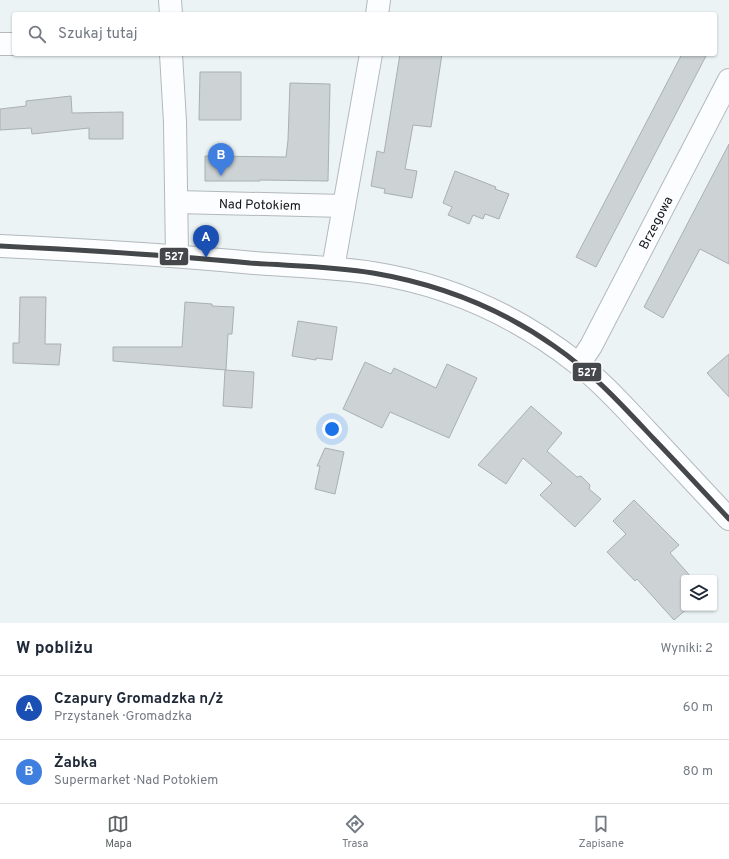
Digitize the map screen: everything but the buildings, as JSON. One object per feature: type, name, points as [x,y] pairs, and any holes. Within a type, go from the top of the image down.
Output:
[{"type":"street","points":[[170,0],[171,12]]},
{"type":"street","points":[[377,12],[380,0]]},
{"type":"street","points":[[0,44],[12,44]]},
{"type":"street","points":[[172,56],[177,202],[177,256]]},
{"type":"street","points":[[333,268],[371,56]]},
{"type":"street","name":"Brzegowa","points":[[579,364],[591,346],[729,80]]},
{"type":"street","name":"Nad Potokiem","points":[[177,202],[344,206]]},
{"type":"street","points":[[0,246],[177,256],[333,268],[398,277],[473,300],[516,321],[579,364],[630,413],[729,519]]},
{"type":"transit line","name":"527","points":[[0,246],[125,253],[342,269],[397,278],[468,299],[512,320],[533,332],[568,356],[618,401],[729,519]]},
{"type":"place","name":"Żabka","points":[[221,176]]},
{"type":"place","name":"Czapury Gromadzka n/ż","points":[[206,258]]}]
